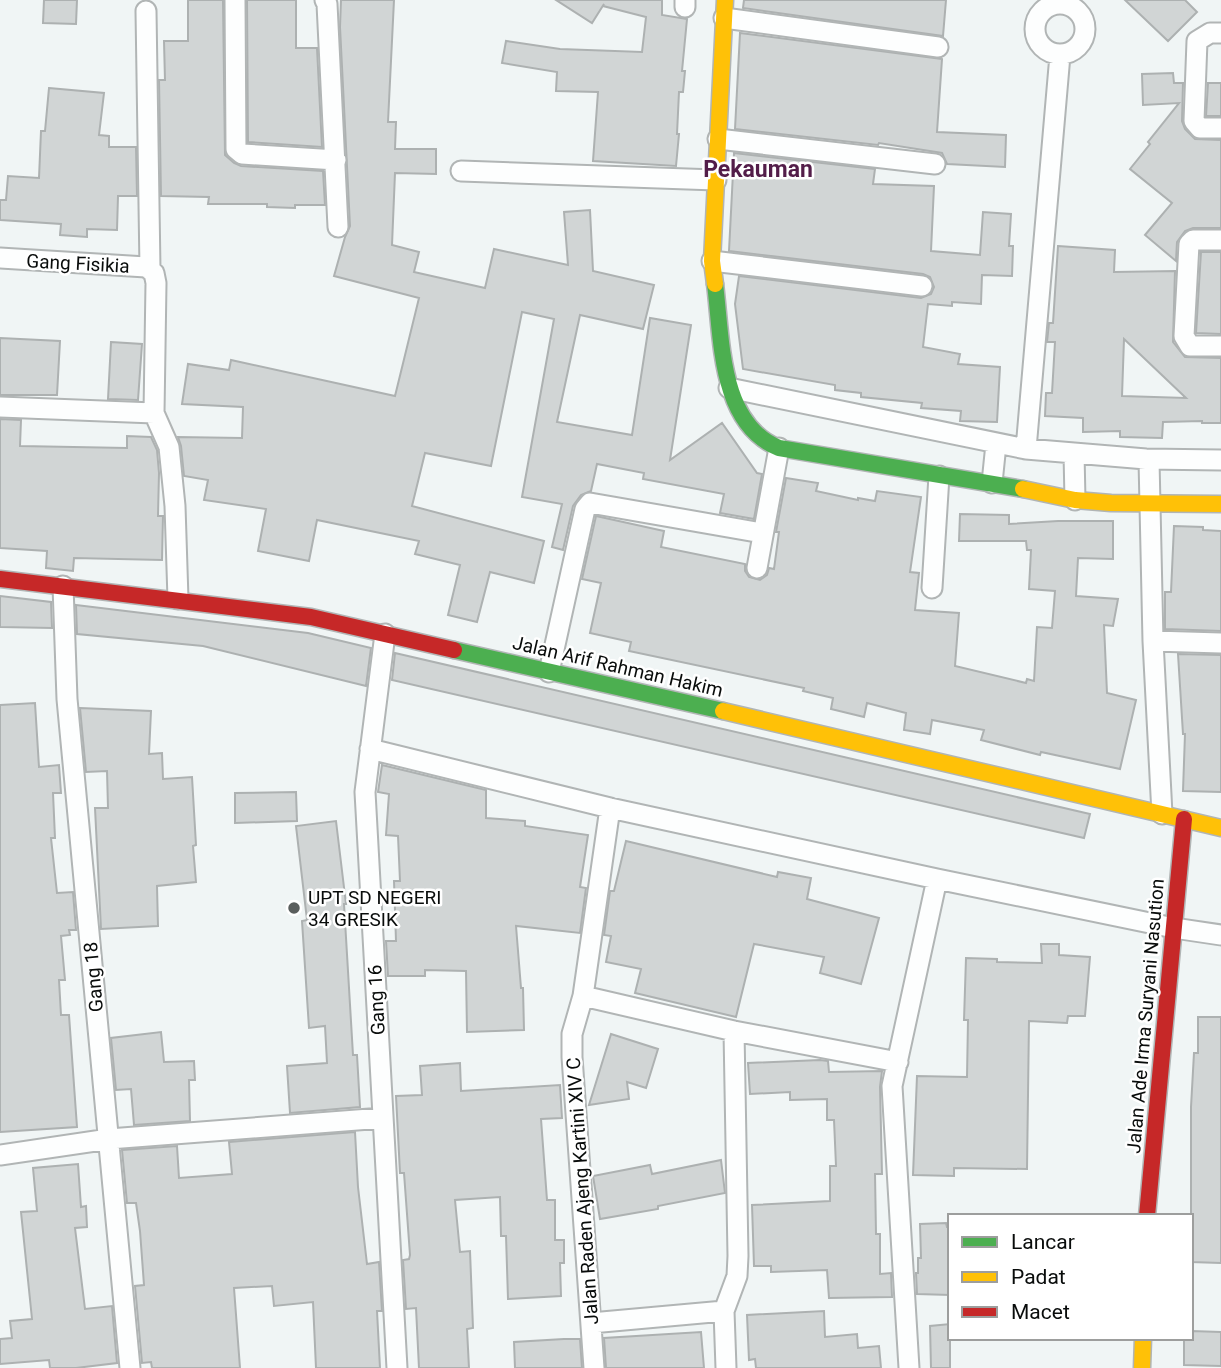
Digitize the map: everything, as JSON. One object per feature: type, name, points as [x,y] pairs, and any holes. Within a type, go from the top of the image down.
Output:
[{"type":"street","points":[[235,0],[236,149],[242,154],[336,160]]},
{"type":"street","points":[[325,0],[338,228]]},
{"type":"street","points":[[1061,2],[1077,10],[1086,25],[1083,42],[1077,49],[1060,55],[1044,48],[1035,33],[1038,16],[1052,5],[1061,2]]},
{"type":"street","points":[[938,47],[725,9],[712,261],[729,388],[737,408],[764,442],[779,448],[992,483],[1075,500],[1221,504]]},
{"type":"street","points":[[146,11],[152,271],[156,282],[154,413],[169,447],[175,506],[178,599]]},
{"type":"street","points":[[1221,33],[1210,33],[1198,41],[1194,121],[1200,128],[1221,128]]},
{"type":"street","points":[[1026,449],[1060,55]]},
{"type":"street","points":[[718,139],[935,164]]},
{"type":"street","points":[[461,170],[716,180]]},
{"type":"street","points":[[1221,240],[1193,240],[1189,244],[1184,336],[1190,346],[1221,346]]},
{"type":"street","name":"Gang Fisikia","points":[[0,258],[146,267],[152,271]]},
{"type":"street","points":[[712,261],[922,286]]},
{"type":"street","points":[[729,388],[1026,449],[1149,460],[1221,460]]},
{"type":"street","points":[[0,407],[154,413]]},
{"type":"street","points":[[992,483],[996,444]]},
{"type":"street","points":[[757,568],[779,448]]},
{"type":"street","points":[[1074,453],[1075,500]]},
{"type":"street","points":[[1149,460],[1153,641],[1163,814]]},
{"type":"street","points":[[932,588],[939,476]]},
{"type":"street","points":[[549,671],[587,505],[593,503],[762,533]]},
{"type":"street","name":"Jalan Arif Rahman Hakim","points":[[0,579],[311,617],[1221,828]]},
{"type":"street","name":"Gang 18","points":[[63,586],[67,699],[130,1368]]},
{"type":"street","name":"Gang 16","points":[[385,634],[365,792],[397,1368]]},
{"type":"street","points":[[1153,641],[1221,643]]},
{"type":"street","points":[[370,749],[610,808],[937,879],[1174,928],[1221,935]]},
{"type":"street","name":"Jalan Raden Ajeng Kartini XIV C","points":[[594,1368],[572,1034],[583,996],[610,808]]},
{"type":"street","name":"Jalan Ade Irma Suryani Nasution","points":[[1147,1214],[1184,820]]},
{"type":"street","points":[[909,1368],[892,1086],[937,879]]},
{"type":"street","points":[[583,996],[734,1031],[898,1062]]},
{"type":"street","points":[[726,1368],[724,1311],[737,1276],[738,1256],[734,1031]]},
{"type":"street","points":[[0,1155],[109,1139],[383,1118]]},
{"type":"street","points":[[591,1322],[724,1311]]},
{"type":"street","points":[[1142,1368],[1143,1340]]},
{"type":"building","points":[[44,0],[77,0],[76,24],[43,23]]},
{"type":"building","points":[[188,0],[223,0],[225,155],[241,166],[323,171],[325,205],[295,205],[295,208],[267,207],[267,204],[208,204],[209,197],[161,196],[159,80],[165,80],[164,41],[188,41]]},
{"type":"building","points":[[247,0],[296,0],[296,48],[317,48],[322,147],[248,142]]},
{"type":"building","points":[[341,0],[394,0],[388,122],[396,122],[395,149],[436,149],[436,174],[395,173],[392,245],[419,252],[414,272],[485,288],[494,249],[568,265],[564,212],[590,210],[593,271],[654,285],[643,329],[580,315],[557,422],[632,435],[650,318],[691,325],[670,460],[722,423],[757,473],[762,474],[754,519],[720,513],[724,494],[643,479],[644,473],[597,464],[591,491],[581,495],[573,506],[563,550],[552,547],[562,504],[522,497],[554,319],[522,312],[491,466],[425,453],[412,506],[544,541],[534,583],[490,572],[477,622],[448,615],[460,565],[415,554],[419,541],[317,520],[309,561],[258,551],[266,509],[204,500],[208,480],[184,476],[178,437],[242,438],[243,407],[182,404],[188,364],[229,370],[231,360],[395,396],[419,298],[334,276],[350,226]]},
{"type":"building","points":[[556,0],[662,0],[662,15],[687,19],[682,71],[685,71],[683,92],[679,92],[676,166],[593,161],[598,92],[556,91],[557,72],[502,63],[506,41],[560,49],[642,52],[646,17],[603,6],[604,4],[592,23]]},
{"type":"building","points":[[744,0],[946,0],[943,36],[743,8]]},
{"type":"building","points":[[1125,0],[1185,0],[1197,12],[1168,41]]},
{"type":"building","points":[[740,33],[942,59],[937,132],[1006,135],[1005,167],[947,164],[942,153],[879,143],[735,129]]},
{"type":"building","points":[[1173,73],[1174,83],[1183,83],[1182,121],[1185,129],[1195,139],[1221,140],[1221,228],[1193,228],[1185,231],[1177,242],[1176,261],[1145,235],[1172,203],[1130,169],[1179,103],[1143,105],[1142,74]]},
{"type":"building","points":[[1208,83],[1221,83],[1221,116],[1206,116]]},
{"type":"building","points":[[49,88],[104,93],[99,135],[109,136],[109,147],[136,147],[137,196],[118,196],[117,230],[87,229],[87,237],[60,235],[61,224],[0,220],[0,200],[6,200],[8,176],[39,178],[41,131],[45,131]]},
{"type":"building","points":[[734,153],[875,169],[873,184],[934,186],[931,251],[980,255],[983,212],[1011,214],[1009,246],[1013,246],[1012,276],[982,275],[981,304],[928,304],[923,347],[960,354],[958,364],[1000,367],[997,422],[960,421],[961,411],[921,408],[922,403],[861,397],[861,393],[835,390],[835,385],[743,369],[735,304],[739,276],[921,298],[931,294],[934,287],[930,277],[923,274],[729,251]]},
{"type":"building","points":[[1058,246],[1115,250],[1114,272],[1175,271],[1173,342],[1185,357],[1221,358],[1221,423],[1163,422],[1162,438],[1120,437],[1120,431],[1083,432],[1083,418],[1045,416],[1046,393],[1052,393],[1055,342],[1047,342],[1049,323],[1053,323]],"holes":[[[1124,339],[1186,398],[1122,396]]]},
{"type":"building","points":[[1201,252],[1221,252],[1221,334],[1196,333]]},
{"type":"building","points":[[0,338],[60,341],[57,395],[0,395]]},
{"type":"building","points":[[111,342],[142,344],[138,400],[108,399]]},
{"type":"building","points":[[0,419],[21,420],[20,446],[127,448],[127,436],[151,437],[157,450],[158,516],[163,516],[162,560],[74,558],[73,571],[46,568],[47,551],[0,548]]},
{"type":"building","points":[[786,478],[818,483],[816,491],[858,500],[875,501],[877,491],[921,497],[910,572],[919,573],[915,610],[959,613],[955,666],[1026,683],[1027,679],[1034,681],[1037,627],[1052,628],[1055,591],[1029,589],[1031,550],[1027,550],[1026,541],[959,541],[960,514],[1009,515],[1009,524],[1113,521],[1113,559],[1078,558],[1076,596],[1118,599],[1113,626],[1104,625],[1107,693],[1136,700],[1120,769],[1041,752],[1040,755],[981,740],[984,730],[932,720],[930,734],[904,730],[906,713],[867,703],[864,717],[831,709],[833,698],[803,691],[804,688],[629,651],[631,642],[590,633],[601,583],[582,579],[596,516],[664,531],[661,547],[745,564],[749,577],[760,580],[767,575],[769,568],[774,569],[779,532],[776,532]]},
{"type":"building","points":[[1174,526],[1221,531],[1221,631],[1165,629],[1165,592],[1171,592]]},
{"type":"building","points":[[0,596],[51,602],[52,628],[0,627]]},
{"type":"building","points":[[76,605],[308,633],[371,648],[366,686],[203,646],[77,634]]},
{"type":"building","points":[[395,653],[1090,814],[1084,838],[392,680]]},
{"type":"building","points":[[1178,654],[1221,655],[1221,792],[1183,791],[1185,734]]},
{"type":"building","points":[[35,703],[39,767],[59,765],[61,793],[53,793],[55,838],[51,838],[57,893],[73,892],[76,930],[69,930],[70,935],[61,936],[65,980],[59,980],[61,1015],[69,1015],[77,1127],[0,1132],[0,705]]},
{"type":"building","points":[[80,708],[151,711],[149,754],[162,753],[163,779],[192,777],[196,882],[157,886],[158,926],[101,929],[95,808],[108,808],[107,771],[86,772]]},
{"type":"building","points":[[382,765],[486,790],[486,818],[525,821],[525,826],[588,835],[580,887],[586,888],[580,933],[516,926],[523,988],[524,1030],[467,1032],[466,971],[425,970],[425,976],[388,976],[386,941],[396,941],[394,881],[400,881],[398,836],[386,835],[389,794],[378,792]]},
{"type":"building","points":[[296,792],[297,821],[235,823],[235,793]]},
{"type":"building","points":[[336,821],[346,904],[353,1055],[357,1055],[360,1107],[290,1113],[287,1066],[327,1063],[325,1026],[309,1028],[302,921],[307,920],[296,826]]},
{"type":"building","points":[[626,841],[777,877],[778,872],[811,878],[807,899],[879,918],[861,984],[820,973],[824,957],[754,944],[736,1017],[635,993],[641,969],[606,962],[611,936],[604,935],[610,891],[614,891]]},
{"type":"building","points":[[1041,944],[1059,944],[1059,955],[1090,957],[1085,1016],[1068,1016],[1067,1023],[1029,1021],[1027,1169],[954,1168],[954,1176],[913,1175],[917,1076],[967,1077],[968,1020],[964,1020],[966,958],[1042,963]]},
{"type":"building","points":[[1198,1017],[1221,1017],[1221,1263],[1193,1262],[1191,1107],[1194,1053],[1198,1053]]},
{"type":"building","points":[[161,1032],[164,1062],[194,1061],[195,1080],[189,1080],[190,1121],[134,1125],[131,1089],[116,1090],[111,1038]]},
{"type":"building","points":[[611,1034],[658,1049],[646,1088],[627,1082],[629,1099],[589,1105]]},
{"type":"building","points":[[828,1061],[829,1072],[882,1071],[882,1174],[875,1174],[876,1234],[880,1234],[880,1274],[891,1273],[892,1297],[829,1298],[827,1270],[771,1272],[771,1266],[754,1266],[752,1205],[830,1201],[830,1166],[836,1166],[834,1120],[827,1120],[827,1099],[790,1100],[790,1092],[750,1094],[748,1063]]},
{"type":"building","points":[[460,1063],[461,1091],[560,1085],[562,1118],[541,1119],[547,1200],[555,1200],[555,1240],[564,1240],[564,1263],[560,1263],[561,1296],[508,1299],[506,1236],[501,1236],[500,1197],[455,1200],[460,1252],[470,1251],[473,1328],[467,1329],[469,1368],[419,1368],[416,1308],[406,1309],[403,1260],[409,1259],[410,1255],[404,1173],[400,1173],[396,1096],[422,1095],[420,1066]]},
{"type":"building","points":[[355,1132],[367,1264],[379,1262],[382,1311],[377,1311],[380,1368],[316,1368],[313,1302],[274,1306],[272,1286],[234,1288],[240,1368],[152,1368],[151,1362],[142,1363],[135,1286],[144,1285],[140,1231],[136,1203],[127,1203],[122,1150],[177,1146],[179,1178],[232,1174],[229,1142]]},
{"type":"building","points":[[721,1160],[725,1193],[600,1219],[593,1176],[650,1165],[652,1174]]},
{"type":"building","points":[[78,1164],[81,1207],[86,1206],[87,1227],[75,1228],[85,1309],[112,1306],[117,1363],[76,1368],[50,1368],[49,1360],[0,1364],[0,1339],[12,1338],[10,1321],[32,1319],[21,1212],[37,1211],[33,1168]]},
{"type":"building","points":[[946,1223],[948,1227],[948,1295],[917,1294],[916,1273],[918,1258],[921,1258],[920,1224]]},
{"type":"building","points":[[824,1311],[825,1337],[857,1334],[858,1348],[879,1346],[881,1368],[756,1368],[755,1359],[749,1360],[747,1315]]},
{"type":"building","points":[[948,1324],[950,1368],[931,1368],[930,1326]]},
{"type":"building","points":[[1193,1331],[1221,1332],[1221,1366],[1184,1365],[1184,1340],[1193,1340]]},
{"type":"building","points":[[701,1332],[704,1368],[606,1368],[604,1338]]},
{"type":"building","points":[[580,1339],[582,1368],[515,1368],[514,1342]]},
{"type":"traffic: fast","points":[[715,284],[727,377],[734,400],[745,420],[759,436],[779,448],[1023,489]]},
{"type":"traffic: fast","points":[[454,650],[723,711]]},
{"type":"traffic: slow","points":[[715,284],[712,261],[725,0]]},
{"type":"traffic: slow","points":[[1023,489],[1075,500],[1111,503],[1221,504]]},
{"type":"traffic: slow","points":[[723,711],[1221,828]]},
{"type":"traffic: slow","points":[[1142,1368],[1143,1340]]},
{"type":"traffic: jam","points":[[0,579],[311,617],[454,650]]},
{"type":"traffic: jam","points":[[1147,1214],[1184,819]]},
{"type":"place","name":"UPT SD NEGERI 34 GRESIK","points":[[294,908]]},
{"type":"district","name":"Pekauman","points":[[758,169]]}]
